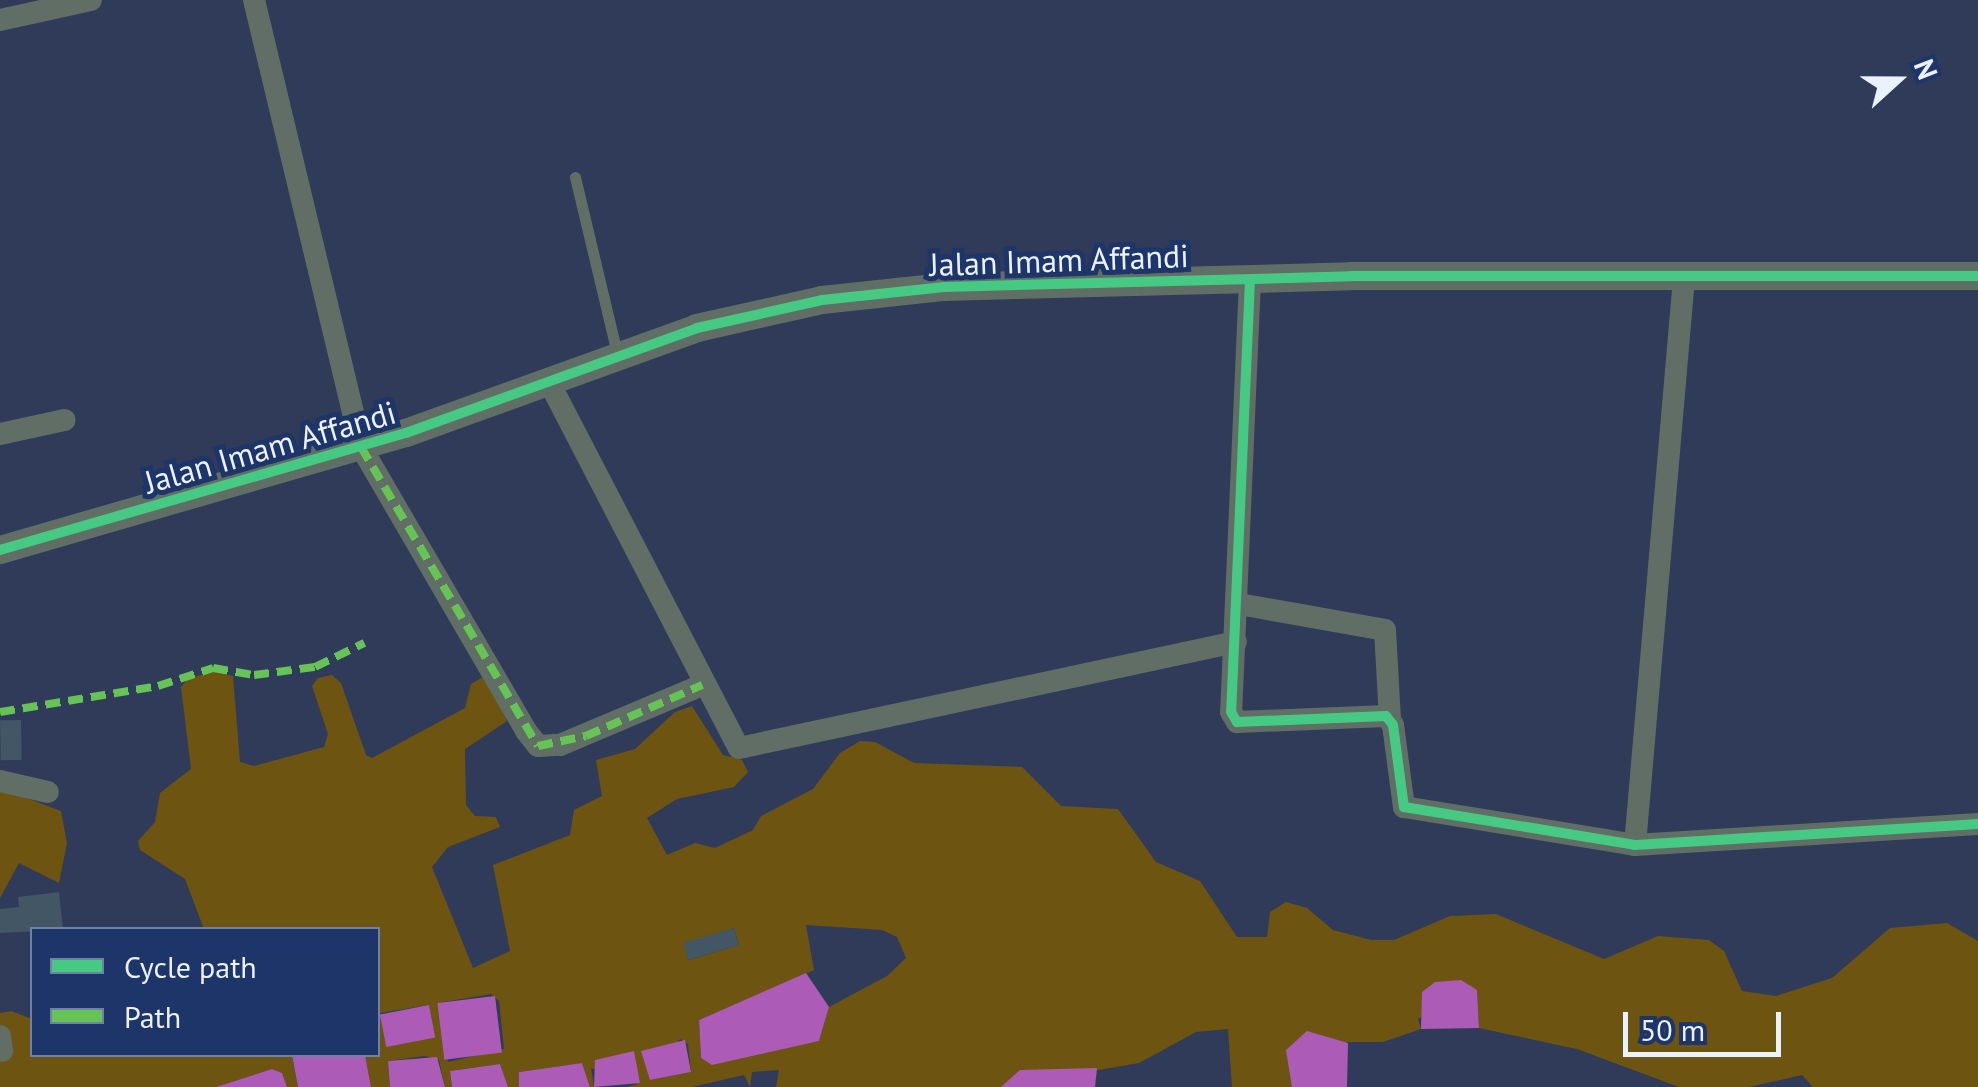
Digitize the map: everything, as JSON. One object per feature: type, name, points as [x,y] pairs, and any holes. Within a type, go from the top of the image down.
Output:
[{"type":"street","points":[[0,20],[90,0]]},
{"type":"street","points":[[254,0],[292,137],[361,447],[538,746],[586,736],[702,685]]},
{"type":"street","name":"Jalan Imam Affandi","points":[[0,550],[361,447],[697,328],[822,300],[944,287],[1250,280],[1978,276]]},
{"type":"street","points":[[1635,844],[1684,278]]},
{"type":"street","points":[[1250,280],[1239,604],[1231,712],[1237,722],[1390,719]]},
{"type":"street","points":[[549,382],[702,685],[743,748],[1236,642]]},
{"type":"street","points":[[0,434],[65,420]]},
{"type":"street","points":[[1239,604],[1386,630],[1390,719],[1404,806],[1635,844],[1978,824]]},
{"type":"street","points":[[0,781],[48,792]]},
{"type":"lane","points":[[575,177],[618,357]]},
{"type":"shaded area","points":[[214,672],[233,676],[240,762],[254,766],[324,747],[328,734],[312,686],[318,678],[332,675],[341,683],[366,755],[372,758],[465,708],[471,684],[486,675],[507,721],[465,749],[466,805],[475,816],[496,817],[500,827],[448,847],[432,867],[473,968],[510,951],[493,865],[570,835],[574,810],[602,796],[596,760],[635,749],[675,712],[692,706],[723,755],[742,760],[748,772],[734,787],[677,799],[647,818],[667,855],[695,843],[715,848],[753,830],[761,816],[813,789],[840,753],[860,741],[875,742],[914,763],[1022,767],[1061,806],[1118,809],[1156,862],[1200,881],[1237,937],[1267,937],[1270,912],[1286,902],[1307,908],[1333,930],[1371,940],[1394,940],[1450,916],[1496,914],[1604,959],[1658,936],[1709,940],[1724,951],[1742,991],[1776,996],[1832,978],[1890,928],[1947,923],[1978,941],[1978,1087],[1813,1087],[1802,1075],[1749,1087],[1679,1087],[1577,1049],[1479,1028],[1477,990],[1418,1019],[1421,1029],[1383,1042],[1331,1042],[1292,1087],[1232,1087],[1228,1029],[1196,1032],[1139,1063],[1001,1087],[776,1087],[779,1070],[752,1072],[750,1087],[744,1075],[692,1087],[626,1087],[638,1084],[591,1068],[594,1087],[590,1087],[582,1063],[519,1072],[519,1087],[508,1087],[500,1064],[456,1070],[450,1073],[452,1087],[445,1087],[439,1060],[425,1056],[388,1061],[390,1087],[371,1087],[365,1057],[380,1057],[380,1013],[380,927],[203,927],[185,879],[140,850],[138,841],[155,822],[160,793],[191,769],[181,687],[189,678]],"holes":[[[806,925],[882,930],[897,937],[906,958],[887,976],[829,1007],[819,1041],[701,1059],[699,1020],[814,970]],[[734,928],[739,945],[689,960],[684,944]],[[491,994],[499,1001],[504,1049],[448,1062],[438,1003]],[[429,1005],[435,1037],[386,1045],[380,1013]],[[680,1039],[688,1044],[691,1072],[650,1080]]]},
{"type":"shaded area","points":[[0,788],[61,811],[67,843],[59,883],[19,863],[0,898]]},
{"type":"shaded area","points":[[806,973],[829,1007],[819,1041],[712,1065],[701,1058],[699,1020]]},
{"type":"shaded area","points":[[1461,980],[1477,990],[1479,1028],[1421,1029],[1422,992],[1435,982]]},
{"type":"shaded area","points":[[495,996],[502,1053],[444,1060],[437,1003]]},
{"type":"shaded area","points":[[429,1005],[435,1037],[386,1047],[380,1015]]},
{"type":"shaded area","points":[[11,1011],[30,1018],[30,1057],[292,1057],[298,1087],[287,1087],[282,1073],[272,1069],[216,1087],[0,1087],[0,1013]]},
{"type":"shaded area","points":[[1307,1031],[1348,1043],[1347,1087],[1292,1087],[1286,1050]]},
{"type":"shaded area","points":[[685,1040],[691,1072],[650,1080],[641,1051]]},
{"type":"shaded area","points":[[634,1051],[640,1083],[594,1087],[595,1060]]},
{"type":"shaded area","points":[[292,1057],[365,1057],[371,1087],[298,1087]]},
{"type":"shaded area","points":[[437,1057],[445,1087],[390,1087],[388,1061]]},
{"type":"shaded area","points":[[582,1063],[590,1087],[519,1087],[519,1072]]},
{"type":"shaded area","points":[[500,1064],[508,1087],[452,1087],[450,1071]]},
{"type":"shaded area","points":[[1097,1068],[1095,1087],[1001,1087],[1020,1070]]},
{"type":"shaded area","points":[[272,1069],[282,1073],[287,1087],[216,1087]]},
{"type":"building","points":[[0,720],[21,720],[22,760],[1,760]]},
{"type":"building","points":[[59,892],[63,927],[30,927],[30,932],[0,933],[0,909],[19,907],[18,897]]},
{"type":"building","points":[[734,928],[739,945],[688,960],[683,943]]},
{"type":"marked path","points":[[361,447],[538,746],[586,736],[702,685]]},
{"type":"marked path","points":[[0,712],[158,686],[213,668],[254,675],[315,667],[364,643]]},
{"type":"cycle path","points":[[0,550],[406,433],[697,328],[822,300],[944,287],[1351,276],[1978,276]]},
{"type":"cycle path","points":[[1250,280],[1231,712],[1237,722],[1386,716],[1393,725],[1404,807],[1635,845],[1978,824]]}]
